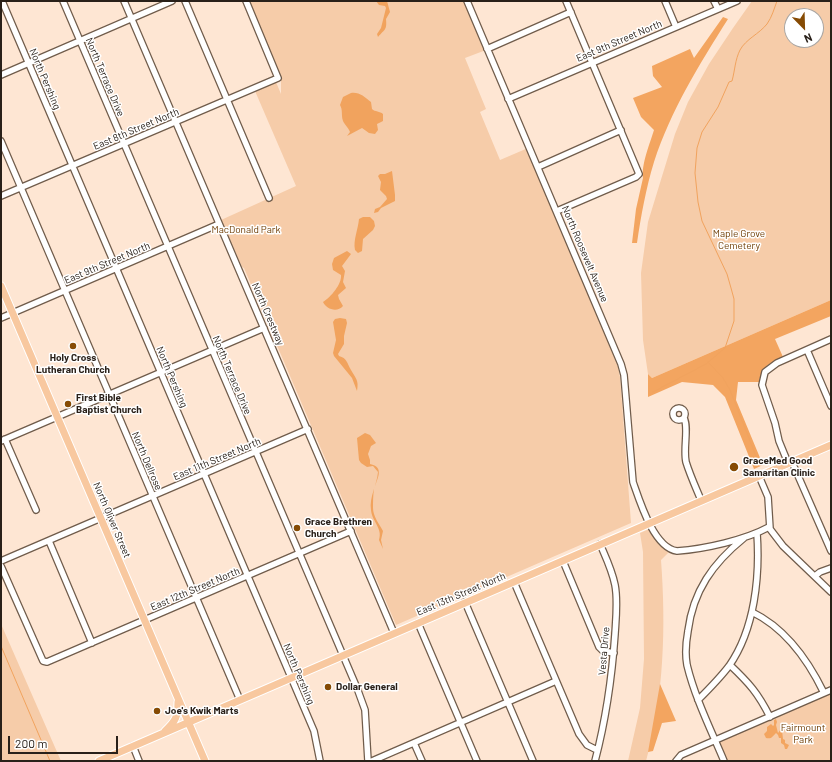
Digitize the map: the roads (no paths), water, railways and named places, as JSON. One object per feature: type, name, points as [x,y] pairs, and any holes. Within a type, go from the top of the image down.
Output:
[{"type":"main road","name":"North Oliver Street","points":[[1,286],[205,761]]},
{"type":"main road","name":"East 13th Street North","points":[[99,761],[831,445]]},
{"type":"main road","points":[[162,734],[176,720],[178,715],[178,697]]},
{"type":"street","name":"North Pershing","points":[[2,1],[314,731],[320,761]]},
{"type":"street","name":"North Terrace Drive","points":[[63,1],[365,710],[368,761]]},
{"type":"street","name":"North Crestway","points":[[124,1],[394,633]]},
{"type":"street","points":[[1,75],[172,1]]},
{"type":"street","points":[[185,1],[269,198]]},
{"type":"street","name":"East 8th Street North","points":[[1,196],[278,78],[246,1]]},
{"type":"street","name":"North Roosevelt Avenue","points":[[467,1],[621,364],[624,375],[633,482],[656,536],[672,550],[677,551],[715,545],[757,533],[769,527]]},
{"type":"street","points":[[557,211],[609,190],[639,174],[566,1]]},
{"type":"street","points":[[665,1],[676,27]]},
{"type":"street","points":[[714,1],[718,9]]},
{"type":"street","name":"East 9th Street North","points":[[508,99],[736,1]]},
{"type":"street","points":[[487,49],[571,12]]},
{"type":"street","points":[[538,167],[621,130]]},
{"type":"street","name":"North Dellrose","points":[[1,141],[240,700]]},
{"type":"street","name":"East 9th Street North","points":[[1,318],[219,224]]},
{"type":"street","points":[[36,510],[3,440],[264,328]]},
{"type":"street","points":[[831,339],[777,363],[765,372],[762,384],[775,423],[779,441],[831,551]]},
{"type":"street","points":[[807,350],[831,406]]},
{"type":"street","points":[[684,418],[686,423],[686,461],[701,500]]},
{"type":"street","name":"East 11th Street North","points":[[1,561],[308,430]]},
{"type":"street","points":[[759,476],[768,497],[770,529],[783,546],[831,592]]},
{"type":"street","name":"East 12th Street North","points":[[1,566],[45,662],[144,621],[351,531]]},
{"type":"street","points":[[698,700],[714,685],[730,665],[741,643],[752,612],[758,577],[757,533]]},
{"type":"street","points":[[724,761],[693,687],[687,663],[686,642],[690,614],[704,581],[729,550],[746,536]]},
{"type":"street","points":[[49,541],[92,643]]},
{"type":"street","name":"Vesta Drive","points":[[594,761],[603,729],[613,670],[616,617],[616,586],[600,544]]},
{"type":"street","points":[[562,561],[599,647],[603,651],[614,653]]},
{"type":"street","points":[[816,576],[820,572],[831,568]]},
{"type":"street","points":[[514,582],[582,740],[591,748],[597,750]]},
{"type":"street","points":[[465,602],[533,761]]},
{"type":"street","points":[[752,612],[764,618],[788,638],[813,672],[824,693]]},
{"type":"street","points":[[418,623],[477,761]]},
{"type":"street","points":[[730,665],[753,687],[770,717]]},
{"type":"street","points":[[372,761],[556,681]]},
{"type":"street","points":[[677,760],[681,755],[831,690]]},
{"type":"street","points":[[414,743],[422,761]]},
{"type":"street","points":[[133,746],[139,761]]},
{"type":"waterway","points":[[653,392],[706,364],[725,348],[734,321],[734,299],[727,274],[702,221],[698,202],[695,173],[697,148],[702,132],[718,107],[729,82],[732,81],[740,50],[767,24],[772,16],[777,1]]},
{"type":"waterway","points":[[708,362],[723,378],[730,390],[759,464]]},
{"type":"waterway","points":[[1,646],[50,761]]},
{"type":"place","name":"Holy Cross Lutheran Church","points":[[73,346]]},
{"type":"place","name":"First Bible Baptist Church","points":[[68,404]]},
{"type":"place","name":"GraceMed Good Samaritan Clinic","points":[[734,467]]},
{"type":"place","name":"Grace Brethren Church","points":[[297,528]]},
{"type":"place","name":"Dollar General","points":[[328,687]]},
{"type":"place","name":"Joe's Kwik Marts","points":[[157,711]]},
{"type":"park label","name":"MacDonald Park","points":[[246,230]]},
{"type":"park label","name":"Maple Grove Cemetery","points":[[739,240]]},
{"type":"park label","name":"Fairmount Park","points":[[803,734]]}]
